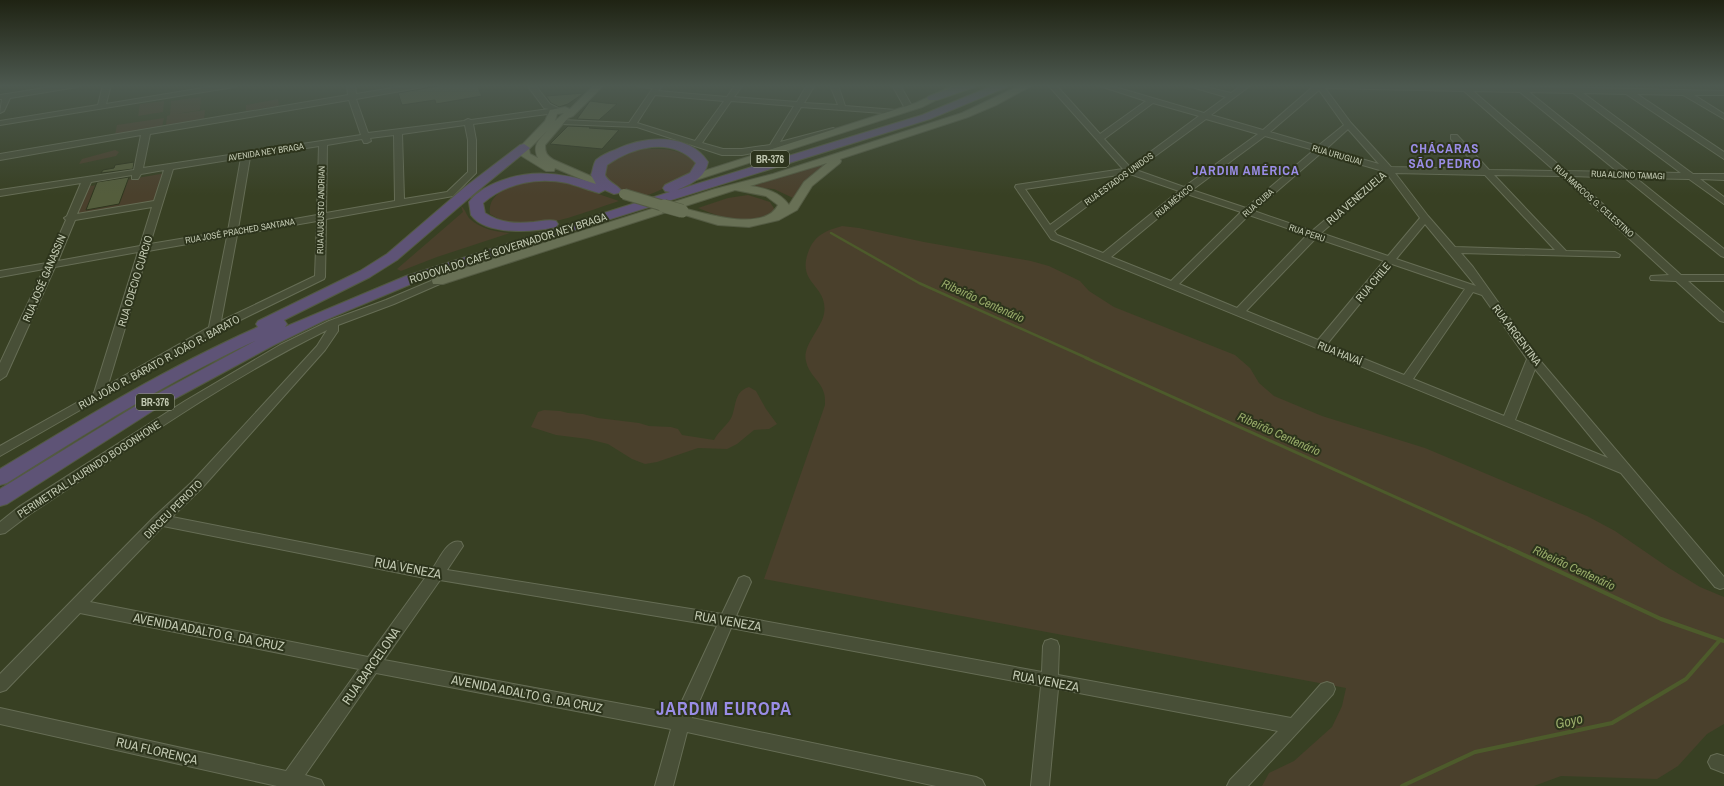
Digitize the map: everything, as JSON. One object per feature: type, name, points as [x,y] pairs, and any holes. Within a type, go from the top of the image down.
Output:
[{"type":"highway","name":"RODOVIA DO CAFÉ GOVERNADOR NEY BRAGA","points":[[0,478],[136,395],[229,345],[382,280],[468,249],[663,192],[891,122]]},
{"type":"highway","name":"RODOVIA DO CAFÉ GOVERNADOR NEY BRAGA","points":[[0,499],[148,406],[268,341],[325,321],[411,279],[468,259],[911,122]]},
{"type":"highway","points":[[619,192],[601,181],[598,175],[601,163],[623,150],[662,144],[684,148],[695,153],[702,162],[702,167],[696,175],[663,192]]},
{"type":"highway","points":[[229,345],[260,326],[366,274],[392,257],[470,190],[524,148]]},
{"type":"highway","points":[[552,224],[525,227],[495,224],[478,215],[476,202],[491,189],[511,182],[539,177],[552,177],[600,189]]},
{"type":"highway","points":[[325,321],[438,281]]},
{"type":"highway","points":[[0,508],[25,482]]},
{"type":"main road","points":[[550,122],[524,148],[525,155],[532,160],[600,189],[619,192]]},
{"type":"main road","points":[[555,122],[540,145],[540,152],[543,158],[568,171],[619,192],[718,221],[732,223],[754,223],[775,218],[793,208],[799,194],[820,172],[837,160],[861,147]]},
{"type":"main road","points":[[689,179],[865,122]]},
{"type":"main road","points":[[438,281],[719,191],[777,176],[861,147],[943,122]]},
{"type":"main road","points":[[719,191],[750,189],[773,195],[784,205],[780,213],[775,218]]},
{"type":"street","points":[[0,158],[211,122]]},
{"type":"street","points":[[361,122],[367,139]]},
{"type":"street","name":"AVENIDA NEY BRAGA","points":[[1,195],[482,122]]},
{"type":"street","name":"AVENIDA NEY BRAGA","points":[[590,122],[603,125],[631,125],[651,128],[722,152],[742,152],[773,147],[863,122]]},
{"type":"street","points":[[631,125],[633,122]]},
{"type":"street","points":[[697,144],[713,122]]},
{"type":"street","points":[[773,147],[789,122]]},
{"type":"street","points":[[1085,122],[1129,171]]},
{"type":"street","points":[[1100,138],[1122,122]]},
{"type":"street","name":"RUA ESTADOS UNIDOS","points":[[1051,234],[1129,171],[1196,122]]},
{"type":"street","name":"RUA URUGUAI","points":[[1224,122],[1389,170]]},
{"type":"street","name":"RUA MÉXICO","points":[[1105,257],[1186,190],[1264,133],[1277,122]]},
{"type":"street","name":"RUA ARGENTINA","points":[[1346,122],[1389,170],[1425,218],[1454,250],[1533,358],[1720,583]]},
{"type":"street","name":"RUA MARCOS G. CELESTINO","points":[[1504,122],[1724,319]]},
{"type":"street","points":[[1561,122],[1724,254]]},
{"type":"street","points":[[1616,122],[1724,201]]},
{"type":"street","points":[[1673,122],[1724,156]]},
{"type":"street","name":"RUA JOSÉ PRACHED SANTANA","points":[[0,274],[450,194],[472,172],[472,140],[469,123]]},
{"type":"street","name":"RUA CUBA","points":[[1172,284],[1247,212],[1321,150],[1348,125]]},
{"type":"street","points":[[137,175],[146,133]]},
{"type":"street","points":[[398,134],[400,203]]},
{"type":"street","points":[[1454,137],[1563,253]]},
{"type":"street","name":"RUA AUGUSTO ANDRIAN","points":[[320,277],[323,146]]},
{"type":"street","points":[[214,329],[245,158]]},
{"type":"street","name":"RUA ODECIO CURCIO","points":[[99,395],[169,169]]},
{"type":"street","name":"RUA ALCINO TAMAGI","points":[[1389,170],[1724,177]]},
{"type":"street","name":"RUA VENEZUELA","points":[[1239,312],[1313,235],[1389,170]]},
{"type":"street","points":[[1051,234],[1018,187],[1129,171]]},
{"type":"street","name":"RUA PERU","points":[[1129,171],[1390,262],[1486,293]]},
{"type":"street","name":"RUA JOSÉ GANASSIN","points":[[0,376],[51,265],[69,218],[85,183]]},
{"type":"street","points":[[69,218],[159,202]]},
{"type":"street","name":"RUA CHILE","points":[[1320,345],[1425,218]]},
{"type":"street","name":"RUA HAVAÍ","points":[[1051,234],[1626,470]]},
{"type":"street","points":[[1454,250],[1615,255]]},
{"type":"street","name":"RUA JOÃO R. BARATO R JOÃO R. BARATO","points":[[0,452],[214,329],[320,277]]},
{"type":"street","points":[[1655,278],[1724,278]]},
{"type":"street","points":[[1406,380],[1471,288]]},
{"type":"street","name":"PERIMETRAL LAURINDO BOGONHONE","points":[[0,529],[25,510],[189,404],[300,338],[325,321]]},
{"type":"street","name":"DIRCEU PERIOTO","points":[[2,682],[78,606],[160,520],[197,485],[320,348],[332,331],[325,321]]},
{"type":"street","points":[[300,338],[307,343],[321,345],[320,348]]},
{"type":"street","points":[[1508,421],[1533,358]]},
{"type":"street","name":"RUA VENEZA","points":[[160,520],[436,574],[727,621],[1294,726]]},
{"type":"street","name":"RUA BARCELONA","points":[[288,783],[456,546]]},
{"type":"street","points":[[664,786],[681,723],[744,582]]},
{"type":"street","name":"AVENIDA ADALTO G. DA CRUZ","points":[[78,606],[372,665],[681,723],[976,786]]},
{"type":"street","points":[[1040,786],[1050,682],[1051,646]]},
{"type":"street","points":[[1236,786],[1294,726],[1327,689]]},
{"type":"street","name":"RUA FLORENÇA","points":[[0,716],[288,783],[315,786]]},
{"type":"shaded area","points":[[139,122],[163,122],[162,127],[115,135],[117,125]]},
{"type":"shaded area","points":[[166,122],[187,122],[166,125]]},
{"type":"shaded area","points":[[645,149],[666,149],[679,152],[691,158],[696,163],[694,172],[661,190],[642,196],[628,192],[605,179],[603,170],[616,158],[627,153]]},
{"type":"shaded area","points":[[115,150],[119,152],[116,156],[79,164],[82,159]]},
{"type":"shaded area","points":[[829,162],[793,198],[774,189],[749,187]]},
{"type":"shaded area","points":[[166,173],[157,202],[72,217],[85,187]]},
{"type":"shaded area","points":[[539,181],[563,182],[619,201],[571,217],[537,224],[521,224],[505,221],[490,214],[490,205],[499,193],[523,183]]},
{"type":"shaded area","points":[[748,195],[770,202],[775,210],[756,218],[737,220],[698,208],[728,198]]},
{"type":"shaded area","points":[[461,206],[470,219],[484,228],[510,233],[437,257],[401,271],[397,269],[463,212]]},
{"type":"shaded area","points":[[842,226],[1031,261],[1049,266],[1080,281],[1089,291],[1114,307],[1235,355],[1250,368],[1259,383],[1274,396],[1322,416],[1425,448],[1587,516],[1615,531],[1700,587],[1724,597],[1724,724],[1707,734],[1678,766],[1657,779],[1561,776],[1534,786],[1262,786],[1269,773],[1294,761],[1332,727],[1342,706],[1346,688],[764,579],[825,405],[825,396],[822,389],[809,370],[806,361],[809,343],[824,314],[824,304],[822,296],[809,278],[806,271],[806,262],[809,250],[818,237],[826,232]]},
{"type":"shaded area","points":[[749,387],[756,391],[766,409],[777,424],[769,429],[754,430],[737,444],[727,449],[698,448],[657,462],[645,464],[632,459],[608,444],[588,439],[556,435],[531,427],[538,412],[544,410],[560,411],[583,414],[598,418],[639,423],[649,426],[671,427],[678,429],[682,435],[714,440],[717,434],[730,420],[737,397],[744,389]]},
{"type":"building","points":[[568,126],[619,130],[602,149],[550,144]]},
{"type":"building","points":[[134,162],[133,169],[101,173],[103,170],[114,168],[115,165]]},
{"type":"building","points":[[129,177],[119,204],[86,210],[97,182]]},
{"type":"waterway","name":"Ribeirão Centenário","points":[[831,233],[919,283],[1089,359]]},
{"type":"waterway","name":"Ribeirão Centenário","points":[[1086,358],[1511,549]]},
{"type":"waterway","name":"Ribeirão Centenário","points":[[1509,548],[1661,619],[1724,641]]},
{"type":"waterway","name":"Goyo","points":[[1402,786],[1475,752],[1612,723],[1686,679],[1720,640]]},
{"type":"district","name":"CHÁCARAS SÃO PEDRO","points":[[1445,156]]},
{"type":"district","name":"JARDIM AMÉRICA","points":[[1246,170]]},
{"type":"district","name":"JARDIM EUROPA","points":[[724,708]]}]
